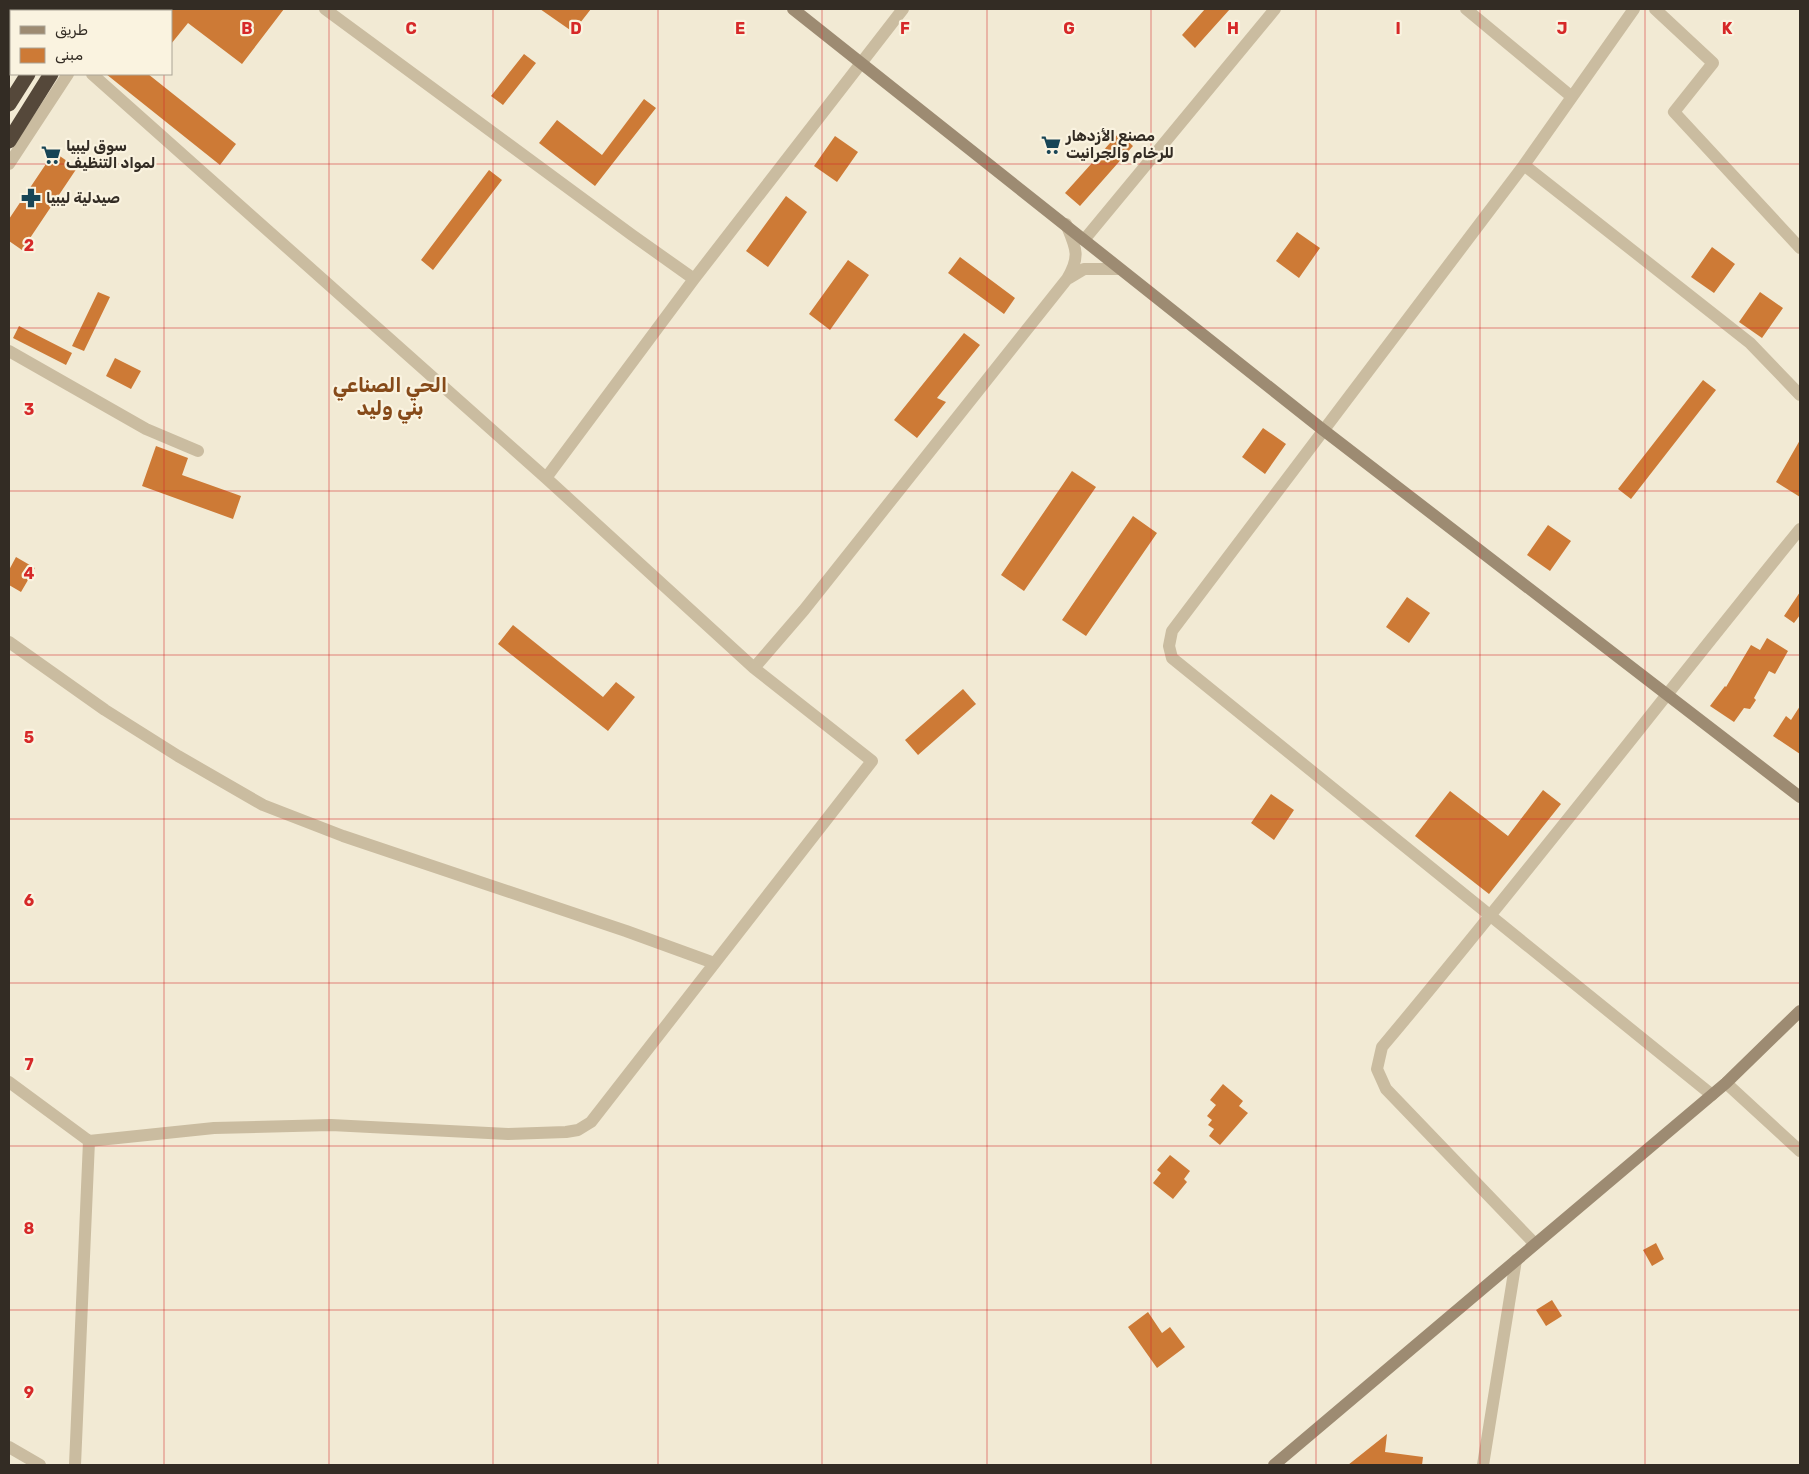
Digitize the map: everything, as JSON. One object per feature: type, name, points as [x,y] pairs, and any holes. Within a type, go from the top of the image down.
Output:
[{"type":"highway","points":[[9,104],[27,75]]},
{"type":"highway","points":[[9,141],[50,75]]},
{"type":"street","points":[[325,9],[632,236],[694,279]]},
{"type":"street","points":[[794,9],[1322,430],[1800,797]]},
{"type":"street","points":[[546,478],[694,279],[903,9]]},
{"type":"street","points":[[1084,240],[1275,9]]},
{"type":"street","points":[[1466,9],[1572,97]]},
{"type":"street","points":[[1634,9],[1524,165],[1172,631],[1169,646],[1172,658],[1712,1095]]},
{"type":"street","points":[[1656,9],[1713,63],[1674,112],[1800,248]]},
{"type":"street","points":[[9,164],[67,75]]},
{"type":"street","points":[[9,1082],[89,1141],[214,1128],[331,1125],[508,1134],[578,1130],[591,1122],[872,761],[754,668],[546,478],[93,75]]},
{"type":"street","points":[[1524,165],[1750,343],[1800,393]]},
{"type":"street","points":[[754,668],[804,610],[1067,280],[1076,265],[1077,250],[1066,224]]},
{"type":"street","points":[[1067,280],[1084,269],[1118,269]]},
{"type":"street","points":[[9,351],[146,429],[198,451]]},
{"type":"street","points":[[1535,1244],[1386,1088],[1377,1069],[1382,1047],[1492,916],[1666,693],[1800,529]]},
{"type":"street","points":[[9,642],[105,710],[263,806],[343,836],[626,931],[714,963]]},
{"type":"street","points":[[1274,1465],[1726,1083],[1800,1011]]},
{"type":"street","points":[[1726,1083],[1800,1151]]},
{"type":"street","points":[[75,1465],[89,1141]]},
{"type":"street","points":[[1483,1465],[1516,1260]]},
{"type":"street","points":[[9,1447],[40,1465]]},
{"type":"building","points":[[284,9],[242,64],[188,23],[172,43],[172,10],[170,10]]},
{"type":"building","points":[[540,9],[591,9],[573,32]]},
{"type":"building","points":[[1205,9],[1230,9],[1195,48],[1182,35]]},
{"type":"building","points":[[524,54],[536,63],[503,105],[491,96]]},
{"type":"building","points":[[107,75],[149,75],[236,144],[220,165]]},
{"type":"building","points":[[644,99],[656,108],[595,186],[539,143],[557,120],[602,155]]},
{"type":"building","points":[[1119,133],[1133,146],[1080,206],[1065,193]]},
{"type":"building","points":[[835,136],[858,152],[837,182],[814,166]]},
{"type":"building","points":[[54,152],[77,168],[22,250],[9,241],[9,219]]},
{"type":"building","points":[[489,170],[502,180],[433,270],[421,260]]},
{"type":"building","points":[[786,196],[807,212],[768,267],[746,251]]},
{"type":"building","points":[[1297,232],[1320,248],[1299,278],[1276,261]]},
{"type":"building","points":[[1712,247],[1735,264],[1714,293],[1691,277]]},
{"type":"building","points":[[960,257],[1015,298],[1004,314],[948,273]]},
{"type":"building","points":[[848,260],[869,275],[830,330],[809,314]]},
{"type":"building","points":[[98,292],[110,297],[84,351],[72,346]]},
{"type":"building","points":[[1760,292],[1783,308],[1762,338],[1739,322]]},
{"type":"building","points":[[19,326],[72,353],[66,365],[13,338]]},
{"type":"building","points":[[964,333],[980,345],[937,398],[946,402],[917,438],[894,420]]},
{"type":"building","points":[[115,358],[141,371],[131,389],[106,376]]},
{"type":"building","points":[[1703,380],[1716,390],[1631,499],[1618,489]]},
{"type":"building","points":[[1263,428],[1286,444],[1265,474],[1242,457]]},
{"type":"building","points":[[1800,440],[1800,497],[1776,482]]},
{"type":"building","points":[[156,446],[188,458],[182,475],[241,496],[233,519],[142,486]]},
{"type":"building","points":[[1072,471],[1096,487],[1024,591],[1001,575]]},
{"type":"building","points":[[1133,516],[1157,533],[1086,636],[1062,620]]},
{"type":"building","points":[[1548,525],[1571,541],[1550,571],[1527,555]]},
{"type":"building","points":[[16,557],[35,568],[21,592],[9,585],[9,570]]},
{"type":"building","points":[[1800,592],[1800,615],[1794,623],[1784,616]]},
{"type":"building","points":[[1407,597],[1430,613],[1409,643],[1386,627]]},
{"type":"building","points":[[513,625],[603,697],[616,682],[635,697],[608,731],[498,644]]},
{"type":"building","points":[[1767,638],[1788,651],[1775,674],[1769,671],[1750,709],[1744,708],[1734,722],[1710,706],[1726,687],[1751,645],[1760,650]]},
{"type":"building","points":[[963,689],[976,704],[918,755],[905,740]]},
{"type":"building","points":[[1800,706],[1800,754],[1773,736],[1786,716],[1791,720]]},
{"type":"building","points":[[1543,790],[1561,804],[1489,894],[1415,836],[1450,791],[1508,836]]},
{"type":"building","points":[[1271,794],[1294,810],[1274,840],[1251,823]]},
{"type":"building","points":[[1223,1084],[1243,1101],[1239,1106],[1248,1113],[1220,1145],[1209,1136],[1214,1129],[1208,1125],[1212,1120],[1207,1116],[1216,1105],[1210,1100]]},
{"type":"building","points":[[1170,1155],[1190,1171],[1184,1179],[1187,1182],[1173,1199],[1153,1183],[1161,1173],[1157,1170]]},
{"type":"building","points":[[1656,1243],[1664,1259],[1652,1266],[1643,1250]]},
{"type":"building","points":[[1552,1300],[1562,1316],[1546,1326],[1536,1310]]},
{"type":"building","points":[[1148,1312],[1162,1333],[1170,1327],[1185,1347],[1157,1368],[1128,1327]]},
{"type":"building","points":[[1387,1434],[1385,1452],[1423,1457],[1422,1465],[1348,1465]]},
{"type":"place","name":"مصنع الأزدهار للرخام والجرانيت","points":[[1051,145]]},
{"type":"place","name":"سوق ليبيا لمواد التنظيف","points":[[51,155]]},
{"type":"place","name":"صيدلية ليبيا","points":[[31,198]]},
{"type":"district","name":"الحي الصناعي بني وليد","points":[[390,396]]}]
